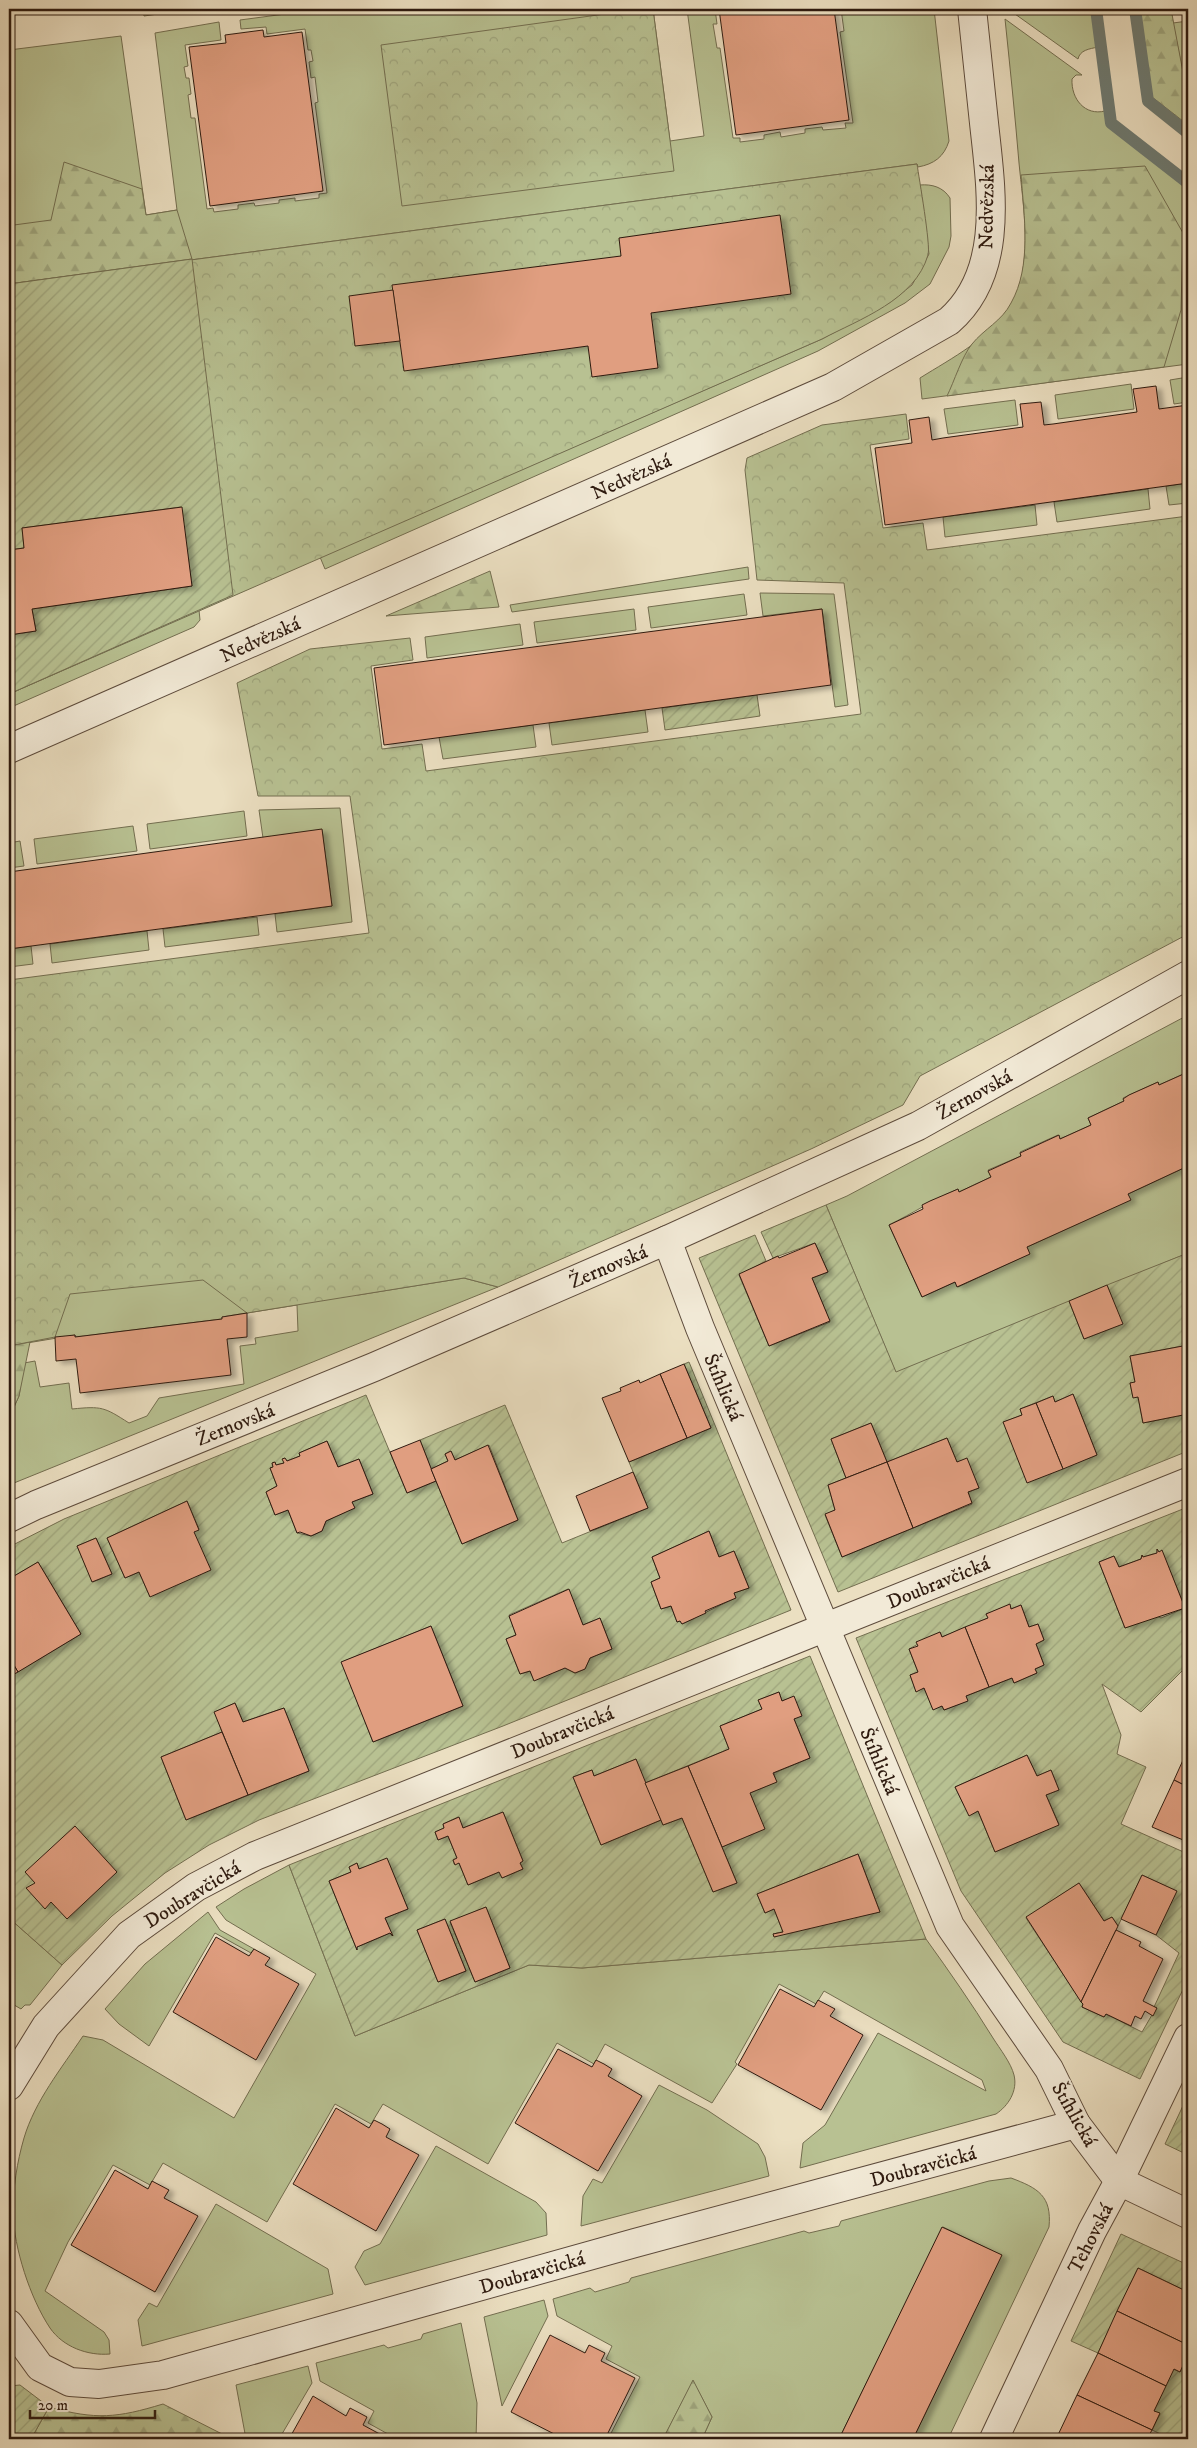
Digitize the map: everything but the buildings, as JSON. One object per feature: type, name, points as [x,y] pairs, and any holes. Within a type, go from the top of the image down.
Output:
[{"type":"street","name":"Nedvězská","points":[[9,749],[833,387],[949,321],[961,310],[978,283],[984,265],[990,234],[989,168],[972,9]]},
{"type":"street","name":"Žernovská","points":[[9,1518],[36,1505],[374,1367],[667,1240],[918,1126],[1188,975]]},
{"type":"street","name":"Štíhlická","points":[[667,1240],[700,1328],[950,1926],[1049,2069],[1076,2124],[1119,2181],[1188,2214]]},
{"type":"street","name":"Doubravčická","points":[[9,2086],[46,2026],[128,1934],[196,1887],[255,1856],[1188,1482]]},
{"type":"street","name":"Tehovská","points":[[994,2439],[1092,2231],[1119,2181],[1188,2038]]},
{"type":"street","name":"Doubravčická","points":[[9,2324],[40,2367],[70,2382],[99,2384],[163,2375],[1076,2124]]},
{"type":"green space","points":[[143,9],[193,9],[144,16]]},
{"type":"green space","points":[[323,9],[653,9],[670,141],[704,136],[687,9],[715,9],[717,24],[713,24],[717,48],[720,48],[733,138],[740,138],[740,142],[764,139],[764,135],[780,132],[781,137],[805,133],[805,129],[822,127],[823,130],[846,128],[845,123],[853,123],[840,32],[844,31],[841,9],[934,9],[949,141],[938,159],[918,167],[917,164],[9,284],[9,50],[121,36],[146,215],[177,210],[155,33],[219,22],[221,40],[185,45],[188,66],[184,67],[186,78],[189,78],[191,94],[188,95],[191,118],[195,118],[207,209],[213,208],[214,212],[238,209],[238,205],[254,203],[255,206],[279,203],[279,200],[295,198],[295,201],[319,198],[319,194],[327,193],[315,103],[318,102],[315,77],[311,78],[309,62],[313,61],[311,50],[308,50],[305,29],[267,34],[266,27],[241,29],[240,20]]},
{"type":"green space","points":[[641,9],[653,9],[674,171],[402,206],[381,45]]},
{"type":"green space","points":[[1013,9],[1093,9],[1098,47],[1083,52],[1078,59],[1015,14]]},
{"type":"green space","points":[[1139,9],[1171,9],[1186,88],[1188,90],[1188,125],[1152,97]]},
{"type":"green space","points":[[1005,19],[1082,75],[1076,75],[1072,79],[1074,93],[1081,104],[1091,111],[1105,111],[1107,124],[1188,187],[1188,364],[922,399],[920,378],[958,355],[993,328],[1011,305],[1023,272],[1025,254],[1024,216]]},
{"type":"green space","points":[[1188,21],[1188,90],[1186,88],[1173,23]]},
{"type":"green space","points":[[64,162],[142,189],[146,215],[177,210],[192,259],[9,284],[9,220],[14,225],[51,220]]},
{"type":"green space","points":[[917,164],[928,255],[921,271],[911,284],[899,296],[869,315],[822,339],[9,694],[9,284]]},
{"type":"green space","points":[[1145,166],[1183,233],[1181,310],[1164,367],[947,396],[968,349],[1003,315],[1018,289],[1022,273],[1025,241],[1021,175]]},
{"type":"green space","points":[[920,185],[937,187],[950,198],[951,236],[949,247],[930,284],[905,303],[818,351],[325,569],[320,557],[822,339],[889,303],[912,285],[929,254]]},
{"type":"green space","points":[[192,259],[233,595],[9,694],[9,635],[36,631],[32,609],[192,586],[181,507],[22,528],[24,548],[9,550],[9,284]]},
{"type":"green space","points":[[1188,377],[1188,402],[1174,404],[1170,380]]},
{"type":"green space","points":[[1131,384],[1134,409],[1058,419],[1055,395]]},
{"type":"green space","points":[[1015,400],[1018,425],[948,434],[944,409]]},
{"type":"green space","points":[[906,414],[909,439],[870,445],[883,528],[923,523],[927,550],[1188,516],[1188,934],[920,1076],[903,1105],[811,1149],[498,1287],[464,1278],[247,1313],[203,1280],[70,1294],[55,1337],[9,1346],[9,980],[369,933],[350,796],[258,796],[237,683],[310,649],[410,638],[413,660],[371,666],[382,749],[422,744],[426,771],[861,714],[844,583],[757,580],[745,470],[747,458],[822,425]]},
{"type":"green space","points":[[1188,483],[1188,503],[1169,505],[1166,486]]},
{"type":"green space","points":[[1148,489],[1150,509],[1057,522],[1054,502]]},
{"type":"green space","points":[[1035,505],[1037,525],[945,537],[943,517]]},
{"type":"green space","points":[[748,567],[749,579],[512,612],[510,605]]},
{"type":"green space","points":[[490,571],[499,607],[386,616]]},
{"type":"green space","points":[[760,593],[834,594],[848,705],[835,707],[822,609],[763,616]]},
{"type":"green space","points":[[744,594],[747,615],[651,628],[648,607]]},
{"type":"green space","points":[[634,609],[636,630],[537,643],[534,622]]},
{"type":"green space","points":[[199,610],[200,620],[194,627],[9,708],[9,694]]},
{"type":"green space","points":[[520,624],[523,645],[427,658],[425,637]]},
{"type":"green space","points":[[757,695],[760,716],[665,730],[662,708]]},
{"type":"green space","points":[[645,710],[648,732],[552,745],[549,723]]},
{"type":"green space","points":[[533,725],[536,747],[443,759],[439,737]]},
{"type":"green space","points":[[340,808],[352,922],[277,932],[275,914],[332,906],[322,830],[263,838],[259,810]]},
{"type":"green space","points":[[244,811],[247,836],[150,849],[147,824]]},
{"type":"green space","points":[[133,826],[137,851],[37,864],[34,839]]},
{"type":"green space","points":[[20,841],[24,866],[9,868],[9,843]]},
{"type":"green space","points":[[257,917],[259,935],[165,947],[163,929]]},
{"type":"green space","points":[[147,931],[149,950],[52,963],[50,944]]},
{"type":"green space","points":[[31,946],[33,964],[9,967],[9,949]]},
{"type":"green space","points":[[1188,1015],[1188,1072],[1159,1085],[1158,1082],[1123,1098],[1124,1101],[1088,1118],[1091,1125],[1060,1139],[1058,1135],[1020,1152],[1021,1156],[988,1170],[991,1177],[959,1192],[958,1189],[949,1193],[889,1225],[922,1297],[955,1282],[958,1287],[1029,1254],[1027,1247],[1130,1200],[1128,1194],[1188,1166],[1188,1253],[896,1373],[826,1205],[847,1196]]},
{"type":"green space","points":[[826,1205],[896,1372],[1069,1301],[1084,1339],[1122,1324],[1107,1285],[1188,1253],[1188,1345],[1130,1356],[1135,1382],[1130,1383],[1133,1397],[1138,1397],[1143,1423],[1188,1414],[1188,1451],[838,1592],[699,1258],[755,1235],[766,1261],[739,1275],[769,1346],[830,1322],[812,1278],[828,1272],[815,1243],[773,1258],[761,1232]],"holes":[[[1073,1394],[1097,1455],[1027,1482],[1004,1422],[1022,1415],[1020,1409],[1053,1396],[1055,1402]],[[871,1423],[887,1462],[947,1438],[957,1462],[966,1459],[979,1488],[968,1492],[972,1504],[842,1557],[825,1515],[835,1510],[828,1485],[846,1478],[831,1439]]]},
{"type":"green space","points":[[204,1249],[358,1295],[464,1278],[498,1287],[9,1485],[9,1418],[19,1396],[24,1363],[35,1361],[40,1387],[69,1383],[72,1409],[102,1409],[129,1423],[147,1416],[159,1398],[244,1384],[240,1346],[256,1344],[255,1338],[298,1331],[297,1305],[222,1317],[222,1319],[76,1337],[75,1335],[9,1346],[9,1293]]},
{"type":"green space","points":[[30,1342],[19,1396],[9,1418],[9,1346]]},
{"type":"green space","points":[[689,1362],[791,1610],[503,1726],[259,1820],[209,1845],[165,1873],[112,1916],[62,1965],[9,1918],[9,1677],[81,1634],[38,1562],[9,1579],[9,1547],[64,1519],[366,1395],[407,1493],[436,1481],[462,1544],[518,1520],[489,1445],[455,1460],[451,1451],[445,1454],[448,1461],[431,1469],[420,1440],[505,1405],[562,1543],[648,1508],[629,1462],[711,1428],[684,1364]],"holes":[[[327,1441],[338,1467],[359,1459],[373,1494],[352,1502],[354,1508],[326,1521],[322,1531],[311,1536],[297,1533],[288,1510],[275,1515],[266,1492],[277,1486],[270,1468],[273,1467],[272,1463],[274,1462],[276,1465],[284,1463],[283,1459],[285,1458],[287,1461],[300,1456],[299,1453]],[[187,1501],[199,1529],[194,1532],[150,1597],[139,1572],[125,1578],[107,1538]],[[709,1531],[719,1557],[734,1551],[749,1588],[734,1593],[735,1598],[682,1624],[680,1621],[677,1622],[671,1606],[661,1609],[651,1582],[660,1578],[652,1557]],[[96,1538],[112,1574],[93,1582],[77,1546]],[[568,1589],[583,1625],[600,1618],[612,1649],[590,1658],[585,1669],[575,1673],[565,1668],[534,1680],[530,1671],[520,1674],[506,1639],[516,1635],[509,1615]],[[431,1626],[463,1706],[373,1742],[342,1662]],[[235,1703],[243,1722],[284,1708],[309,1771],[186,1820],[161,1757],[222,1732],[215,1712]]]},
{"type":"green space","points":[[1188,1507],[1188,1665],[1141,1712],[1102,1684],[1121,1735],[1117,1754],[1146,1767],[1121,1824],[1188,1854],[1188,1979],[1140,2079],[1063,2042],[961,1891],[856,1638]],"holes":[[[1157,1549],[1159,1552],[1162,1551],[1185,1608],[1161,1618],[1157,1616],[1125,1628],[1099,1562],[1114,1556],[1119,1567],[1141,1559],[1142,1555],[1143,1557],[1157,1553]],[[1010,1605],[1011,1609],[1021,1605],[1029,1627],[1038,1624],[1044,1640],[1036,1644],[1044,1665],[1035,1669],[1037,1673],[1014,1683],[1012,1678],[966,1696],[967,1701],[944,1710],[942,1706],[933,1709],[924,1688],[916,1691],[910,1675],[918,1672],[909,1649],[940,1632],[942,1637],[988,1618],[986,1614]],[[1027,1755],[1037,1776],[1051,1770],[1059,1790],[1046,1795],[1059,1824],[995,1852],[978,1811],[969,1815],[955,1787]],[[1142,1875],[1176,1891],[1156,1935],[1179,1953],[1154,2007],[1156,2008],[1142,2032],[1106,2014],[1104,2017],[1082,2007],[1083,2004],[1026,1918],[1079,1883],[1104,1921],[1112,1917],[1118,1926]]]},
{"type":"green space","points":[[810,1656],[926,1939],[582,1968],[529,1965],[355,2036],[289,1865]],"holes":[[[779,1692],[782,1701],[793,1697],[794,1719],[810,1758],[774,1773],[776,1782],[750,1793],[764,1829],[722,1847],[737,1883],[713,1892],[682,1818],[663,1825],[661,1820],[601,1845],[573,1777],[592,1770],[594,1776],[636,1759],[645,1783],[729,1749],[720,1726],[762,1709],[759,1700]],[[503,1812],[523,1861],[520,1863],[523,1869],[502,1878],[499,1872],[468,1885],[459,1863],[454,1864],[453,1860],[457,1858],[448,1836],[438,1840],[435,1832],[444,1828],[443,1824],[458,1817],[463,1828]],[[858,1854],[880,1912],[783,1932],[774,1909],[765,1913],[757,1894]],[[387,1859],[408,1909],[385,1918],[392,1936],[390,1933],[357,1947],[357,1950],[329,1881],[351,1872],[349,1867],[357,1863],[359,1869]],[[486,1907],[510,1968],[475,1982],[450,1922]],[[445,1919],[466,1971],[438,1982],[417,1930]]]},
{"type":"green space","points":[[289,1865],[355,2036],[529,1965],[582,1968],[926,1939],[969,2000],[1008,2061],[1013,2070],[1015,2087],[1011,2098],[996,2114],[800,2168],[803,2143],[825,2125],[878,2033],[986,2091],[982,2080],[824,1991],[816,2004],[779,1984],[735,2062],[737,2064],[712,2103],[605,2044],[594,2064],[557,2043],[488,2164],[383,2104],[371,2124],[335,2104],[267,2222],[163,2163],[150,2185],[113,2165],[68,2242],[45,2291],[104,2332],[109,2340],[110,2354],[85,2352],[77,2349],[55,2335],[43,2316],[24,2272],[16,2242],[13,2213],[15,2185],[19,2156],[29,2124],[49,2086],[83,2036],[103,2040],[234,2118],[316,1974],[226,1920],[216,1907],[244,1889]]},
{"type":"green space","points":[[208,1912],[220,1930],[254,1949],[251,1953],[215,1933],[149,2046],[119,2024],[105,2009],[145,1964]]},
{"type":"green space","points":[[9,1918],[62,1965],[30,2005],[25,2005],[21,2009],[9,2002]]},
{"type":"green space","points":[[659,2085],[707,2110],[758,2144],[765,2157],[769,2176],[581,2226],[583,2196],[593,2179],[602,2183]]},
{"type":"green space","points":[[1188,2095],[1188,2155],[1165,2144]]},
{"type":"green space","points":[[436,2146],[536,2202],[546,2213],[547,2235],[365,2285],[355,2267],[364,2251],[380,2244]]},
{"type":"green space","points":[[1011,2178],[1029,2186],[1041,2195],[1048,2208],[1049,2227],[948,2439],[913,2439],[1001,2255],[943,2227],[839,2439],[702,2439],[712,2417],[693,2381],[663,2439],[608,2439],[640,2377],[606,2359],[612,2346],[557,2316],[553,2299],[590,2288],[595,2292],[629,2282],[631,2278],[804,2231],[809,2233],[839,2226],[841,2221],[989,2181]]},
{"type":"green space","points":[[216,2204],[328,2269],[333,2294],[142,2346],[138,2320],[149,2303],[157,2307]]},
{"type":"green space","points":[[1121,2234],[1188,2265],[1188,2292],[1138,2268],[1098,2353],[1071,2341]]},
{"type":"green space","points":[[544,2300],[548,2316],[502,2406],[484,2317]]},
{"type":"green space","points":[[461,2323],[477,2403],[476,2439],[397,2439],[368,2423],[374,2411],[320,2381],[316,2363],[384,2345],[388,2348],[421,2339],[423,2334]]},
{"type":"green space","points":[[1188,2354],[1188,2439],[1171,2439],[1152,2430],[1160,2414],[1154,2411],[1173,2369],[1180,2372]]},
{"type":"green space","points":[[308,2366],[312,2383],[279,2439],[246,2439],[236,2385]]},
{"type":"green space","points":[[693,2380],[712,2417],[702,2439],[663,2439]]},
{"type":"green space","points":[[20,2385],[49,2407],[31,2439],[9,2439],[9,2386]]},
{"type":"green space","points":[[163,2404],[226,2436],[226,2439],[31,2439],[49,2407],[80,2414],[106,2416],[119,2415]]},
{"type":"waterway","points":[[1096,9],[1111,123],[1188,183]]},
{"type":"waterway","points":[[1135,9],[1148,101],[1188,133]]}]
